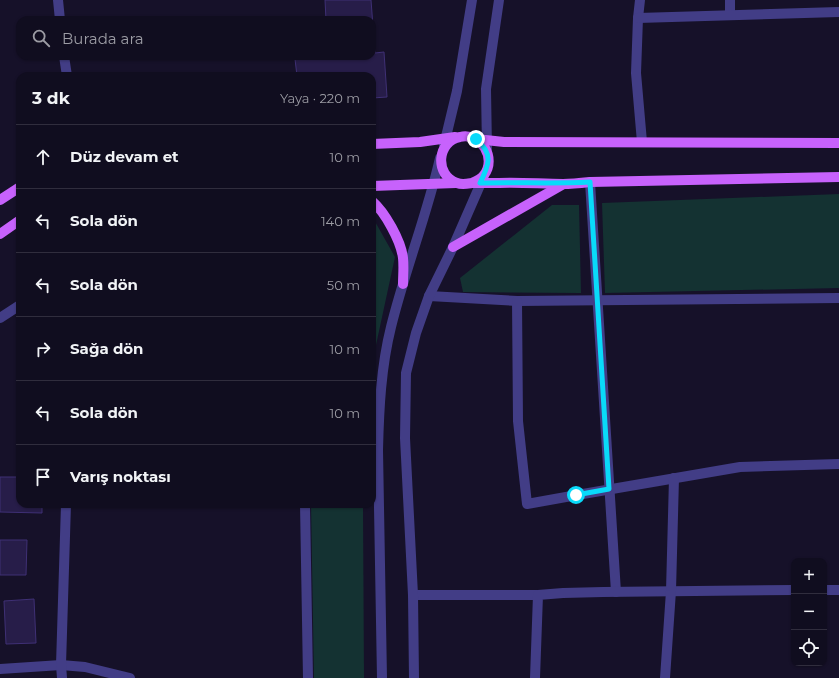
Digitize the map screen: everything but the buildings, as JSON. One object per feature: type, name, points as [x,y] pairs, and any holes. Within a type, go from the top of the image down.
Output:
[{"type":"main road","points":[[461,136],[453,139],[447,144],[441,154],[441,166],[449,179],[464,185],[479,180],[501,183],[563,184],[590,182],[839,177]]},
{"type":"main road","points":[[376,144],[420,142],[461,136],[504,142],[839,143]]},
{"type":"main road","points":[[479,180],[488,167],[489,159],[487,151]]},
{"type":"main road","points":[[376,186],[456,183]]},
{"type":"main road","points":[[453,247],[563,184]]},
{"type":"main road","points":[[0,200],[16,190]]},
{"type":"main road","points":[[376,206],[387,218],[398,241],[403,257],[403,284]]},
{"type":"main road","points":[[0,234],[16,223]]},
{"type":"street","points":[[58,0],[60,16]]},
{"type":"street","points":[[376,442],[383,369],[391,327],[434,184],[457,91],[472,0]]},
{"type":"street","points":[[487,151],[482,140],[486,89],[499,0]]},
{"type":"street","points":[[640,0],[636,73],[642,142]]},
{"type":"street","points":[[730,0],[730,15]]},
{"type":"street","points":[[638,18],[839,12]]},
{"type":"street","points":[[64,60],[66,72]]},
{"type":"street","points":[[414,678],[413,595],[404,438],[406,373],[416,332],[429,296],[453,247],[479,180]]},
{"type":"street","points":[[590,182],[616,592]]},
{"type":"street","points":[[429,296],[517,301],[839,298]]},
{"type":"street","points":[[517,301],[518,421],[527,504],[740,467],[839,464]]},
{"type":"street","points":[[0,318],[16,308]]},
{"type":"street","points":[[665,678],[671,591],[674,478]]},
{"type":"street","points":[[376,483],[382,678]]},
{"type":"street","points":[[62,678],[61,665],[66,508]]},
{"type":"street","points":[[305,508],[308,678]]},
{"type":"street","points":[[413,595],[538,595],[563,593],[791,590]]},
{"type":"street","points":[[827,590],[839,590]]},
{"type":"street","points":[[535,678],[538,595]]},
{"type":"street","points":[[0,670],[61,665],[85,666],[130,678]]},
{"type":"green space","points":[[839,194],[839,288],[605,293],[602,203]]},
{"type":"green space","points":[[552,205],[579,205],[581,293],[463,292],[460,278]]},
{"type":"green space","points":[[376,223],[395,257],[376,345]]},
{"type":"green space","points":[[311,508],[363,508],[364,678],[314,678]]},
{"type":"route","points":[[476,139],[483,144],[489,159],[488,167],[480,183],[563,184],[590,182],[609,489],[576,495]]}]
